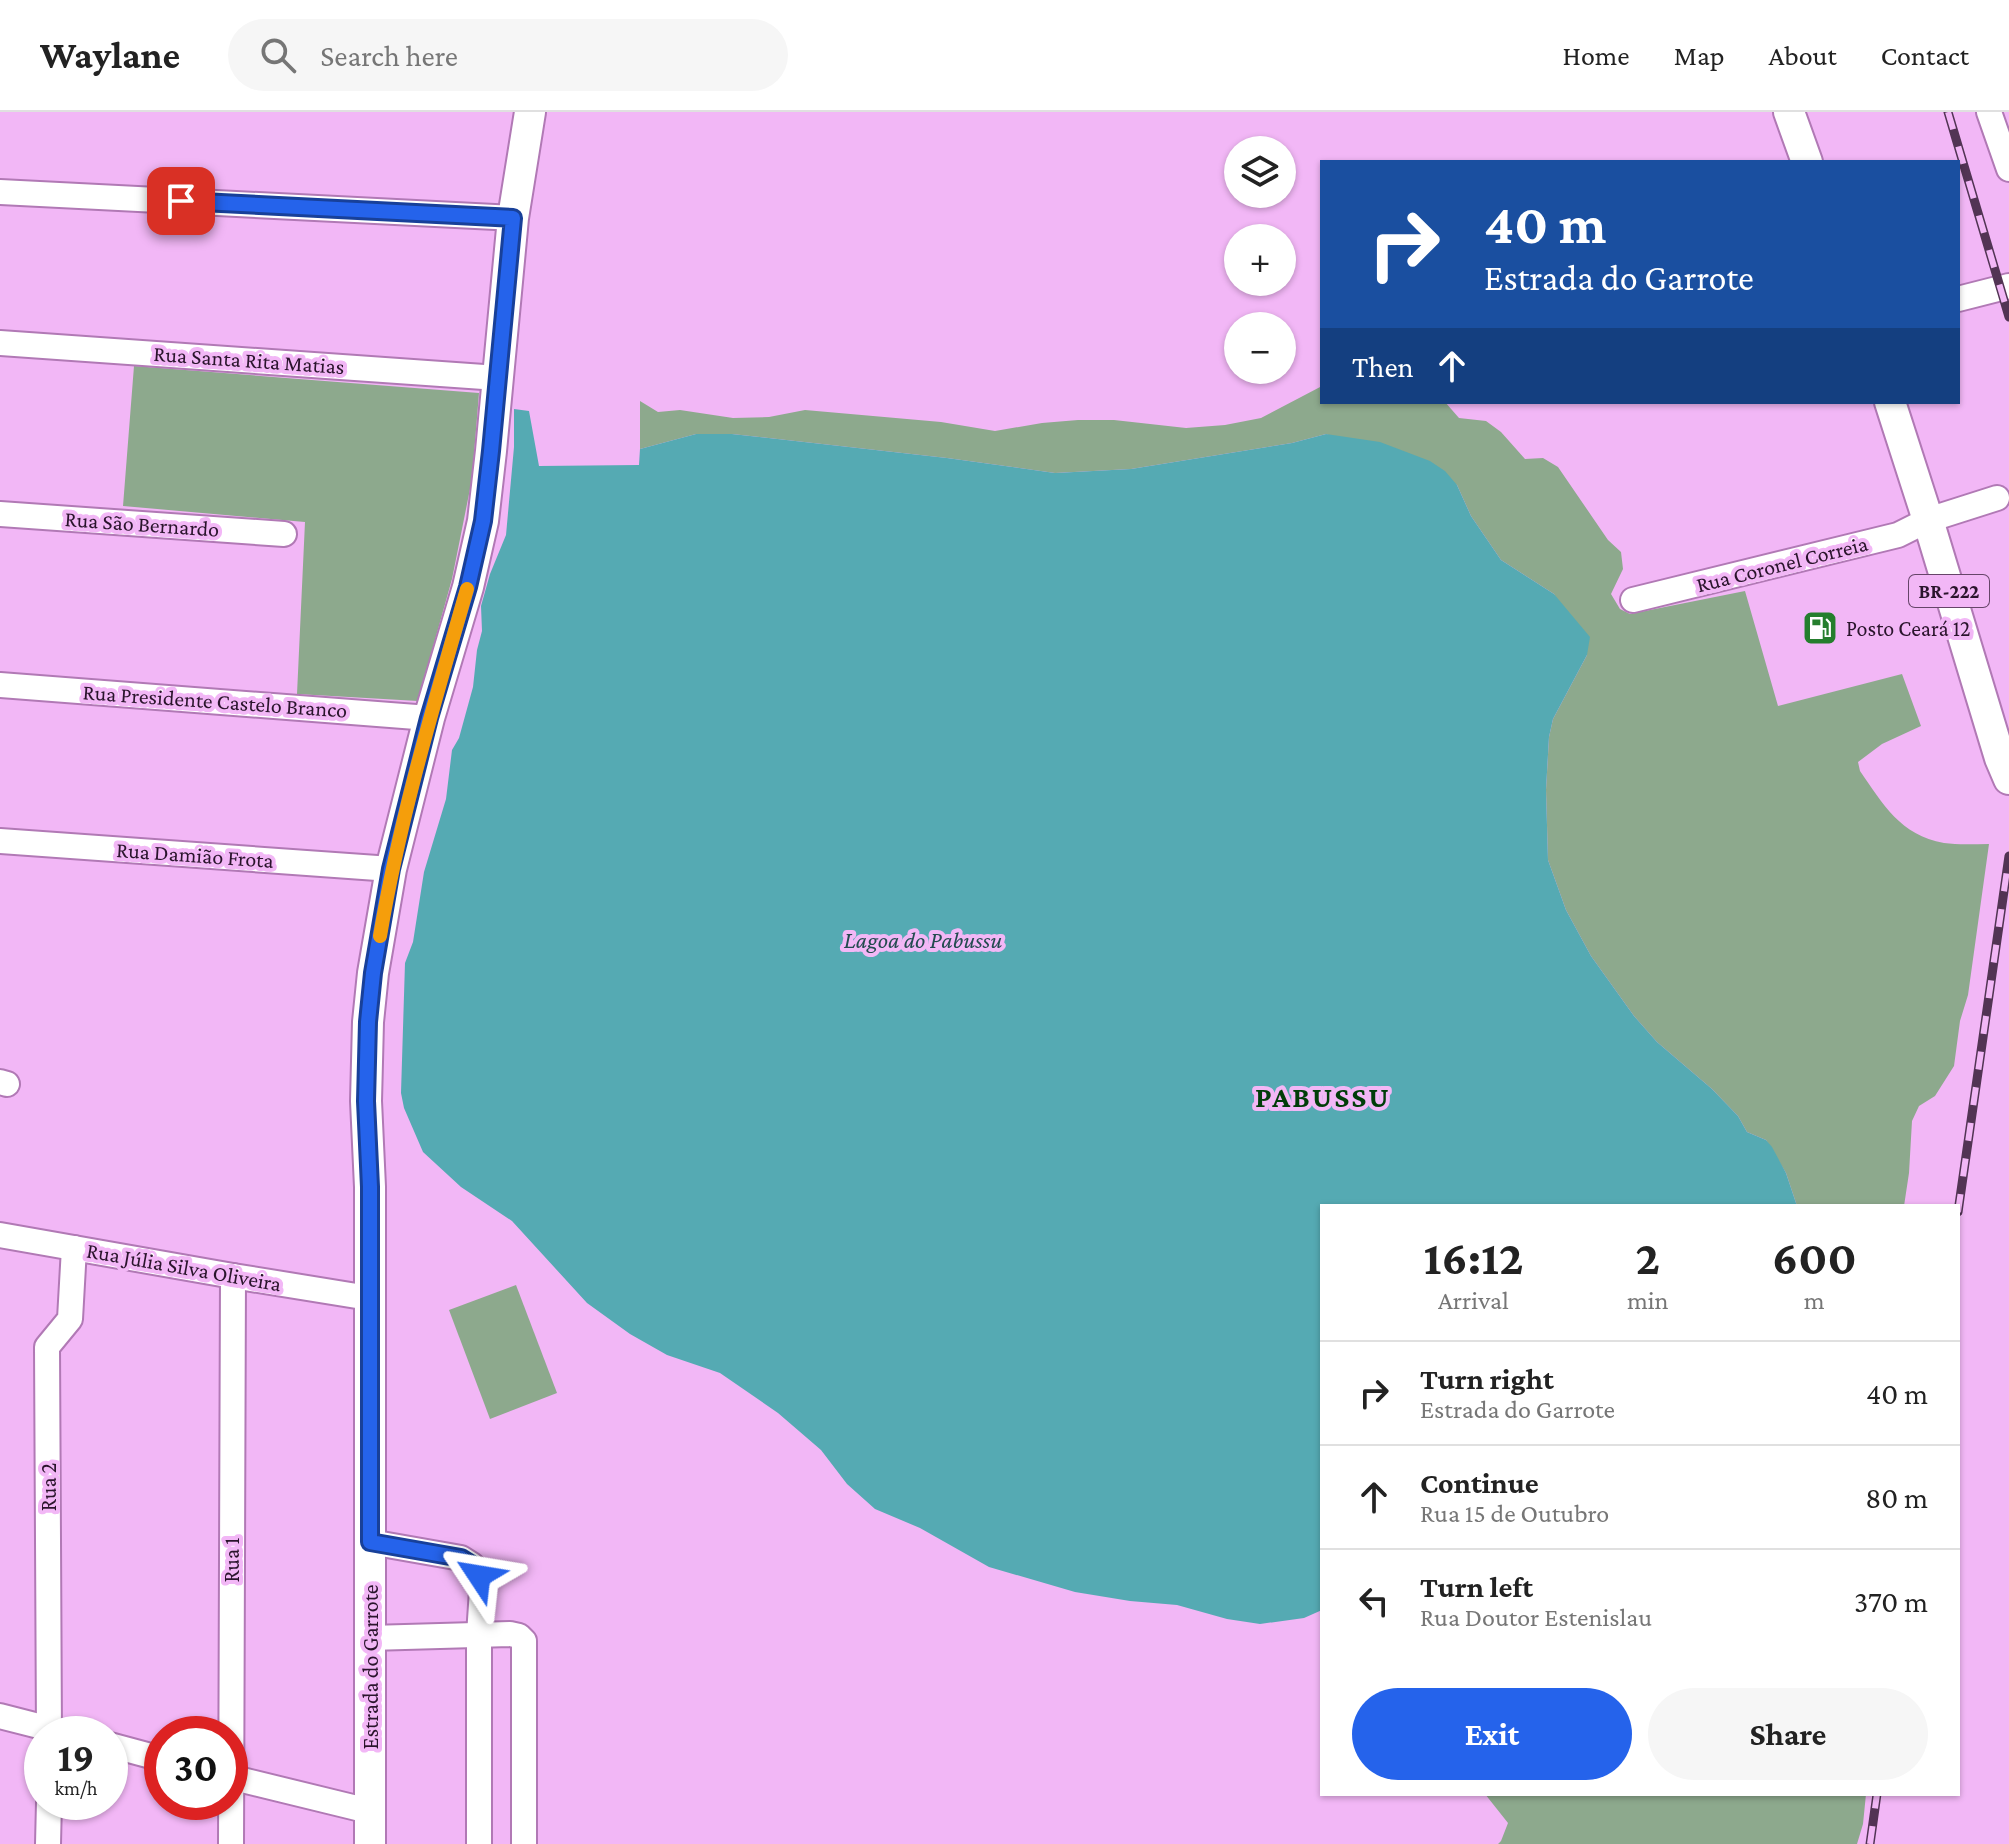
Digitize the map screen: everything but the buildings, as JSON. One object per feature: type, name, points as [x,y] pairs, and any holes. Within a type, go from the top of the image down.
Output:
[{"type":"main road","name":"Estrada do Garrote","points":[[370,1844],[368,1022],[391,869],[483,521],[513,218],[530,112]]},
{"type":"main road","points":[[1789,112],[1806,160]]},
{"type":"main road","name":"BR-222","points":[[1891,404],[2009,779]]},
{"type":"street","points":[[1989,112],[2009,169]]},
{"type":"street","points":[[0,192],[513,218]]},
{"type":"street","points":[[1960,298],[2009,286]]},
{"type":"street","name":"Rua Santa Rita Matias","points":[[0,343],[498,378]]},
{"type":"street","name":"Rua Coronel Correia","points":[[1633,600],[1898,535],[1928,520],[1997,498]]},
{"type":"street","name":"Rua São Bernardo","points":[[0,514],[284,534]]},
{"type":"street","name":"Rua Presidente Castelo Branco","points":[[0,685],[429,718]]},
{"type":"street","name":"Rua Damião Frota","points":[[0,841],[391,869]]},
{"type":"street","name":"Rua Júlia Silva Oliveira","points":[[0,1235],[369,1298]]},
{"type":"street","name":"Rua 2","points":[[56,1716],[47,1347],[70,1319],[74,1248]]},
{"type":"street","name":"Rua 1","points":[[230,1716],[233,1276]]},
{"type":"street","points":[[370,1542],[461,1558],[472,1565],[479,1576],[482,1590],[479,1635],[479,1844]]},
{"type":"street","points":[[370,1638],[510,1634],[524,1641],[524,1844]]},
{"type":"street","points":[[0,1716],[24,1723]]},
{"type":"street","points":[[248,1781],[369,1811]]},
{"type":"street","points":[[479,1815],[524,1817]]},
{"type":"street","points":[[48,1844],[49,1820]]},
{"type":"street","name":"Rua 1","points":[[231,1820],[231,1844]]},
{"type":"shaded area","points":[[134,366],[479,393],[472,479],[452,579],[418,701],[297,694],[305,522],[123,506]]},
{"type":"shaded area","points":[[1320,387],[1320,404],[1447,404],[1459,418],[1486,421],[1501,432],[1525,459],[1543,458],[1558,467],[1608,540],[1621,552],[1623,569],[1611,594],[1620,609],[1630,614],[1745,591],[1778,706],[1902,674],[1921,726],[1882,744],[1858,762],[1860,771],[1894,816],[1916,833],[1944,843],[1989,844],[1968,995],[1960,1021],[1954,1066],[1935,1096],[1919,1106],[1912,1121],[1904,1204],[1796,1204],[1786,1173],[1766,1140],[1747,1132],[1738,1116],[1712,1089],[1657,1042],[1634,1016],[1591,956],[1566,910],[1548,860],[1546,790],[1553,719],[1587,655],[1554,594],[1501,560],[1471,516],[1457,485],[1326,434],[1292,443],[1131,469],[1055,473],[732,434],[696,434],[640,449],[640,401],[658,412],[680,410],[733,418],[769,417],[805,410],[941,422],[995,431],[1078,420],[1114,420],[1186,428],[1261,418]]},
{"type":"shaded area","points":[[516,1285],[557,1393],[490,1419],[449,1310]]},
{"type":"shaded area","points":[[1487,1796],[1866,1796],[1857,1844],[1498,1844],[1508,1823]]},
{"type":"water","name":"Lagoa do Pabussu","points":[[514,409],[529,411],[539,466],[639,465],[640,449],[696,434],[732,434],[1055,473],[1131,469],[1292,443],[1326,434],[1380,442],[1430,461],[1445,471],[1457,485],[1471,516],[1501,560],[1554,594],[1590,637],[1587,655],[1553,719],[1549,737],[1546,790],[1548,860],[1566,910],[1591,956],[1634,1016],[1657,1042],[1712,1089],[1738,1116],[1747,1132],[1766,1140],[1772,1147],[1786,1173],[1796,1204],[1320,1204],[1320,1611],[1304,1618],[1260,1624],[1227,1619],[1177,1605],[1075,1592],[989,1567],[920,1528],[875,1509],[847,1484],[821,1450],[778,1413],[720,1373],[667,1355],[630,1334],[587,1303],[512,1221],[461,1187],[423,1152],[404,1108],[401,1093],[405,963],[413,942],[424,872],[446,799],[452,750],[459,738],[473,687],[482,631],[481,606],[506,535],[514,447]]},
{"type":"railway","points":[[1948,112],[2009,317]]},
{"type":"railway","points":[[1959,1204],[2009,856]]},
{"type":"railway","points":[[1870,1844],[1877,1796]]},
{"type":"slow traffic","points":[[380,936],[391,869],[429,718],[467,589]]},
{"type":"place","name":"Posto Ceará 12","points":[[1820,628]]},
{"type":"district","name":"PABUSSU","points":[[1323,1096]]},
{"type":"route","points":[[181,201],[513,218],[483,521],[391,869],[373,973],[366,1101],[370,1187],[370,1542],[461,1558],[472,1565],[479,1576]]}]
